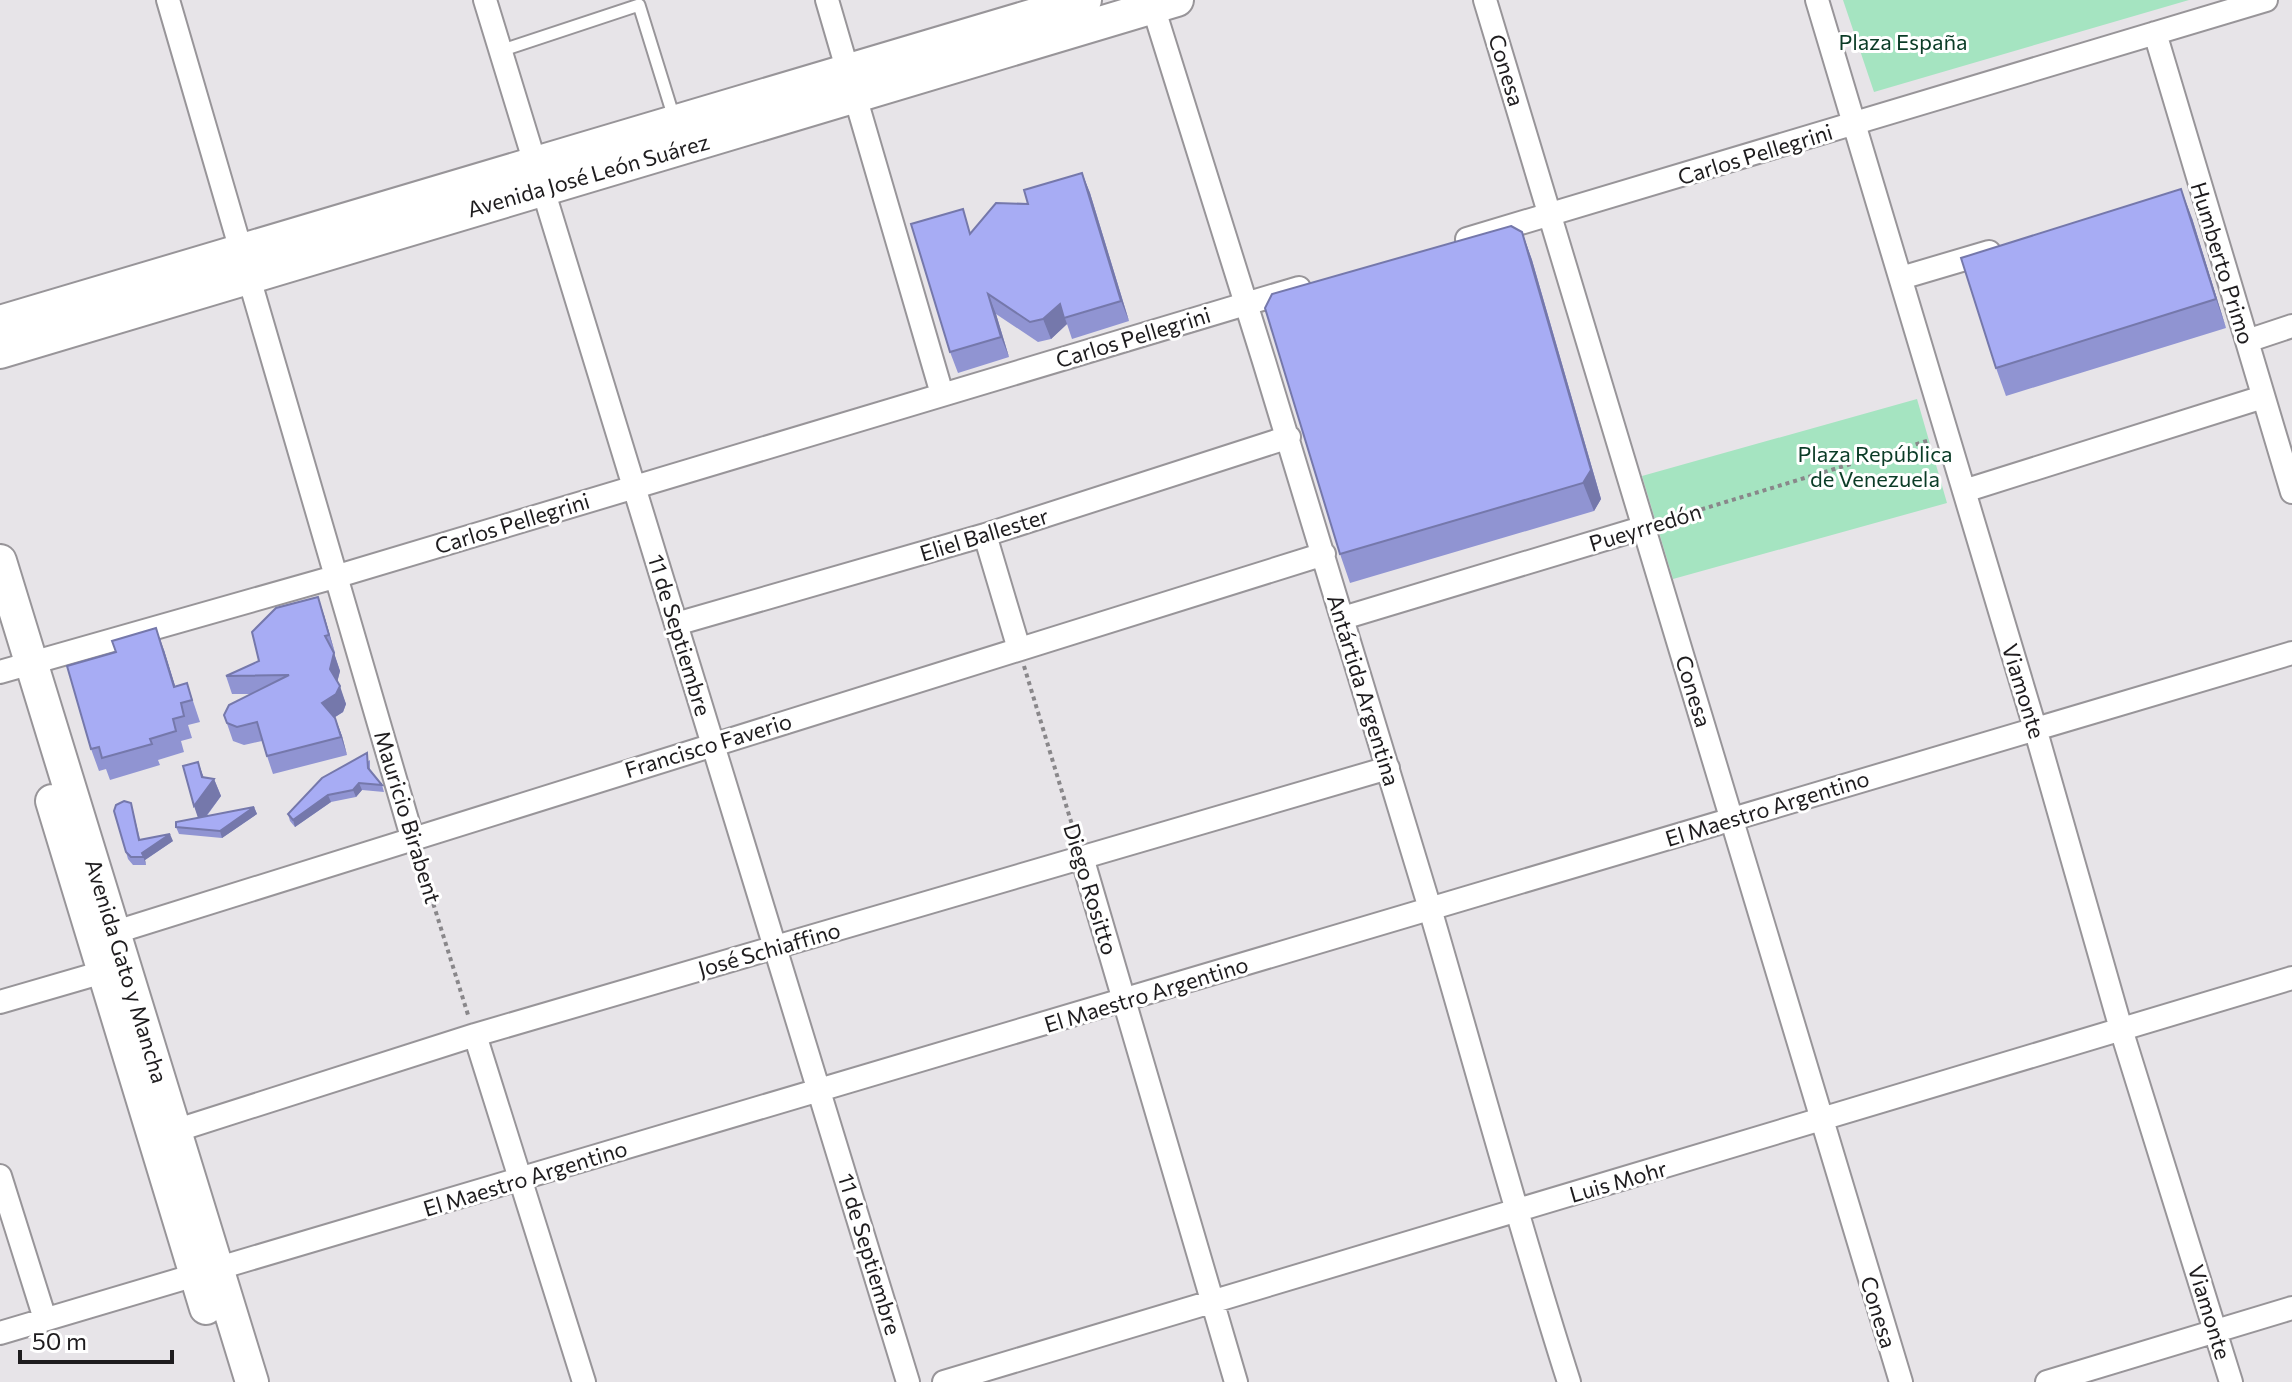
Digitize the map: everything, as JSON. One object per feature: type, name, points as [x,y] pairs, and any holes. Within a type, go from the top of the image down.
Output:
[{"type":"main road","name":"Avenida José León Suárez","points":[[0,322],[246,262],[539,176],[852,82],[1085,0]]},
{"type":"main road","name":"Avenida José León Suárez","points":[[539,176],[675,121],[852,82],[1160,2]]},
{"type":"main road","name":"Avenida José León Suárez","points":[[0,352],[246,262]]},
{"type":"main road","name":"Avenida Gato y Mancha","points":[[0,561],[14,668]]},
{"type":"main road","name":"Avenida Gato y Mancha","points":[[0,634],[105,936],[208,1274],[252,1382]]},
{"type":"main road","name":"Avenida Gato y Mancha","points":[[208,1274],[229,1382]]},
{"type":"street","name":"Mauricio Birabent","points":[[168,0],[412,837]]},
{"type":"street","name":"11 de Septiembre","points":[[485,0],[908,1382]]},
{"type":"street","points":[[827,0],[942,394]]},
{"type":"street","name":"Conesa","points":[[1485,0],[1733,819],[1820,1122],[1901,1382]]},
{"type":"street","name":"Viamonte","points":[[1817,0],[2035,728],[2121,1029],[2231,1382]]},
{"type":"street","name":"Carlos Pellegrini","points":[[1445,245],[2266,0]]},
{"type":"street","name":"Antártida Argentina","points":[[1160,2],[1246,303],[1429,907],[1515,1212],[1569,1382]]},
{"type":"street","name":"Humberto Primo","points":[[2155,33],[2193,190],[2247,341],[2292,492]]},
{"type":"street","points":[[1901,278],[2006,247]]},
{"type":"street","name":"Carlos Pellegrini","points":[[14,668],[338,576],[1323,281]]},
{"type":"street","points":[[2247,341],[2292,326]]},
{"type":"street","points":[[1964,491],[2263,397]]},
{"type":"street","name":"Eliel Ballester","points":[[676,624],[985,535],[1289,437]]},
{"type":"street","name":"Pueyrredón","points":[[1343,618],[1645,527]]},
{"type":"street","points":[[985,535],[1019,649]]},
{"type":"street","name":"Francisco Faverio","points":[[105,936],[412,837],[1324,554]]},
{"type":"street","name":"El Maestro Argentino","points":[[0,1333],[208,1274],[1125,1001],[1429,907],[2292,653]]},
{"type":"street","name":"José Schiaffino","points":[[165,1134],[475,1035],[1388,768]]},
{"type":"street","name":"Diego Rositto","points":[[1082,857],[1210,1303],[1236,1382]]},
{"type":"street","points":[[0,1002],[115,969]]},
{"type":"street","name":"Luis Mohr","points":[[944,1382],[1820,1122],[2292,978]]},
{"type":"street","points":[[475,1035],[584,1382]]},
{"type":"street","points":[[0,1176],[45,1319]]},
{"type":"street","points":[[2047,1382],[2292,1308]]},
{"type":"lane","points":[[500,51],[639,5],[675,121]]},
{"type":"path","name":"Pueyrredón","points":[[1645,527],[1948,435]]},
{"type":"path","name":"Diego Rositto","points":[[1019,649],[1082,857]]},
{"type":"path","name":"Mauricio Birabent","points":[[412,837],[475,1035]]},
{"type":"green space","name":"Plaza España","points":[[1843,0],[2189,0],[1874,92]]},
{"type":"green space","name":"Plaza República de Venezuela","points":[[1917,399],[1947,503],[1673,579],[1642,476]]},
{"type":"building","points":[[1082,173],[1121,301],[1064,318],[1060,304],[1043,319],[1030,322],[988,294],[1001,337],[950,352],[911,224],[963,209],[970,234],[996,203],[1028,204],[1024,190]]},
{"type":"building","points":[[2181,189],[2216,299],[1996,368],[1961,258]]},
{"type":"building","points":[[1511,226],[1522,232],[1591,470],[1583,483],[1340,554],[1265,308],[1272,294]]},
{"type":"building","points":[[318,597],[329,635],[325,636],[334,653],[330,669],[340,686],[336,694],[322,703],[335,718],[341,737],[267,756],[257,722],[237,727],[227,723],[224,715],[229,705],[289,675],[226,676],[259,661],[252,632],[276,608]]},
{"type":"building","points":[[156,628],[174,687],[187,683],[192,700],[181,703],[184,716],[173,719],[176,731],[150,739],[152,744],[102,758],[99,747],[91,749],[67,666],[116,652],[112,641]]},
{"type":"building","points":[[367,753],[368,768],[382,785],[359,783],[353,790],[328,795],[293,820],[288,814],[322,778]]},
{"type":"building","points":[[198,762],[202,777],[214,779],[194,806],[183,766]]},
{"type":"building","points":[[124,801],[131,803],[139,840],[170,834],[142,853],[144,857],[131,857],[126,852],[114,811],[116,805]]},
{"type":"building","points":[[254,807],[220,831],[176,827],[176,822]]}]
